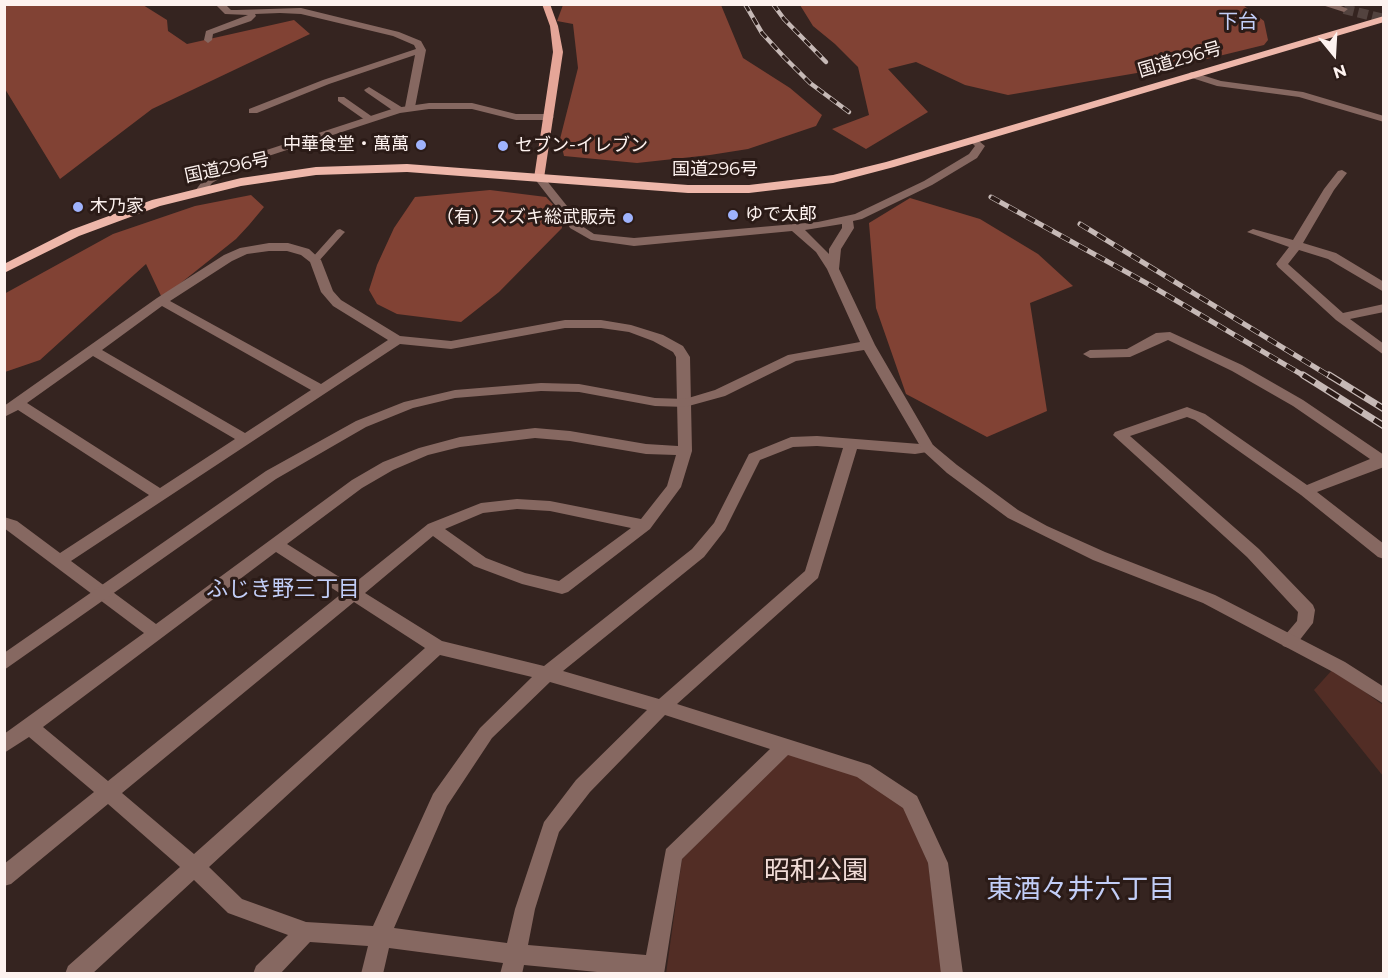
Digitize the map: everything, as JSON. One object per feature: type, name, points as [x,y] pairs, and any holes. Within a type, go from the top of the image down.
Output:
[{"type":"highway","name":"国道296号","points":[[4,269],[75,233],[111,219],[200,191],[278,176],[364,168],[407,168],[688,189],[782,187],[849,176],[1383,19]]},
{"type":"main road","points":[[539,178],[558,52],[557,36],[546,4]]},
{"type":"street","points":[[219,4],[228,12],[301,11],[409,38],[418,43],[421,50],[410,107]]},
{"type":"street","points":[[1323,4],[1344,9]]},
{"type":"street","points":[[208,40],[213,31],[248,19],[256,12]]},
{"type":"street","points":[[253,111],[326,82],[421,50]]},
{"type":"street","points":[[1192,75],[1220,84],[1299,94],[1383,119]]},
{"type":"street","points":[[369,90],[399,110]]},
{"type":"street","points":[[341,99],[369,118]]},
{"type":"street","points":[[200,191],[208,181],[240,162],[369,118],[410,107],[472,105],[516,117],[549,117]]},
{"type":"street","points":[[539,178],[567,213],[574,226],[591,237],[634,242],[847,220],[878,208],[973,156],[980,149],[974,140]]},
{"type":"street","points":[[1342,172],[1282,264],[1340,317],[1383,351]]},
{"type":"street","points":[[832,269],[835,249],[848,228],[847,220]]},
{"type":"street","points":[[795,227],[814,243],[832,269],[868,345],[928,447],[952,469],[1013,514],[1042,530],[1099,556],[1209,599],[1339,667],[1383,697]]},
{"type":"street","points":[[1253,231],[1332,256],[1383,288]]},
{"type":"street","points":[[4,413],[161,301],[228,258],[244,251],[288,247],[305,252],[315,260],[327,292],[337,303],[397,340],[451,345],[565,324],[601,324],[631,328],[658,338],[678,349],[683,357],[685,451],[674,487],[645,525],[562,588],[522,578],[480,562],[433,528]]},
{"type":"street","points":[[161,301],[320,389]]},
{"type":"street","points":[[1340,317],[1383,308]]},
{"type":"street","points":[[1090,354],[1130,353],[1161,336],[1170,336],[1237,368],[1298,403],[1382,461]]},
{"type":"street","points":[[59,561],[397,340]]},
{"type":"street","points":[[4,663],[104,595],[271,475],[361,424],[409,405],[456,394],[541,387],[579,388],[655,402],[685,403],[720,393],[793,358],[868,345]]},
{"type":"street","points":[[93,350],[245,438]]},
{"type":"street","points":[[18,404],[160,495]]},
{"type":"street","points":[[1289,641],[1305,623],[1307,610],[1253,553],[1120,435],[1187,412],[1200,417],[1306,490],[1383,553]]},
{"type":"street","points":[[4,746],[357,484],[388,466],[424,451],[460,442],[498,435],[535,433],[570,436],[646,449],[685,451]]},
{"type":"street","points":[[372,974],[386,918],[440,800],[486,733],[547,674],[698,553],[720,526],[745,471],[754,457],[791,442],[818,441],[915,449],[928,447]]},
{"type":"street","points":[[513,964],[525,909],[551,828],[583,786],[662,707],[812,574],[852,443]]},
{"type":"street","points":[[1306,490],[1382,461]]},
{"type":"street","points":[[4,877],[433,528],[481,508],[517,504],[550,506],[645,525]]},
{"type":"street","points":[[4,522],[12,525],[155,632]]},
{"type":"street","points":[[276,544],[437,647],[547,674],[662,707],[863,771],[910,802],[938,863],[952,974]]},
{"type":"street","points":[[76,974],[193,865],[437,647]]},
{"type":"street","points":[[30,727],[193,865],[235,906],[306,932],[381,937],[513,964],[654,970],[673,855],[784,747]]},
{"type":"street","points":[[264,974],[306,932]]},
{"type":"lane","points":[[315,260],[340,232]]},
{"type":"green space","points":[[1333,669],[1383,705],[1383,776],[1314,690]]},
{"type":"green space","name":"昭和公園","points":[[787,754],[858,776],[903,805],[928,863],[942,973],[666,974],[682,859]]},
{"type":"shaded area","points":[[5,5],[143,5],[167,20],[168,31],[187,44],[294,20],[310,34],[152,109],[60,179],[5,89]]},
{"type":"shaded area","points":[[563,5],[721,5],[743,58],[790,88],[822,115],[816,126],[748,149],[637,163],[564,156],[560,139],[578,68],[573,24],[557,21]]},
{"type":"shaded area","points":[[800,5],[1243,5],[1264,21],[1268,40],[1264,45],[1178,66],[1008,95],[965,85],[916,62],[888,69],[928,112],[866,149],[832,129],[869,115],[858,67],[813,26]]},
{"type":"shaded area","points":[[490,190],[546,197],[560,212],[562,228],[499,292],[461,322],[397,314],[377,304],[369,290],[377,265],[394,228],[415,197]]},
{"type":"shaded area","points":[[251,195],[264,207],[249,225],[236,239],[162,298],[146,264],[40,360],[5,372],[4,294],[113,234],[195,206]]},
{"type":"shaded area","points":[[910,198],[980,219],[1038,254],[1073,286],[1030,303],[1047,411],[987,437],[906,394],[876,308],[869,223]]},
{"type":"tunnel","points":[[1344,9],[1384,19]]},
{"type":"railway","points":[[745,4],[762,33],[784,57],[810,83],[849,112]]},
{"type":"railway","points":[[773,4],[784,19],[826,62]]},
{"type":"railway","points":[[991,197],[1148,284],[1306,377]]},
{"type":"railway","points":[[1080,224],[1331,377]]},
{"type":"railway","points":[[1303,375],[1384,426]]},
{"type":"railway","points":[[1329,375],[1384,409]]},
{"type":"place","name":"中華食堂・萬萬","points":[[421,145]]},
{"type":"place","name":"セブン-イレブン","points":[[503,146]]},
{"type":"place","name":"木乃家","points":[[78,207]]},
{"type":"place","name":"ゆで太郎","points":[[733,215]]},
{"type":"place","name":"（有）スズキ総武販売","points":[[628,218]]},
{"type":"district","name":"下台","points":[[1238,22]]},
{"type":"district","name":"ふじき野三丁目","points":[[283,590]]},
{"type":"district","name":"東酒々井六丁目","points":[[1081,890]]}]
